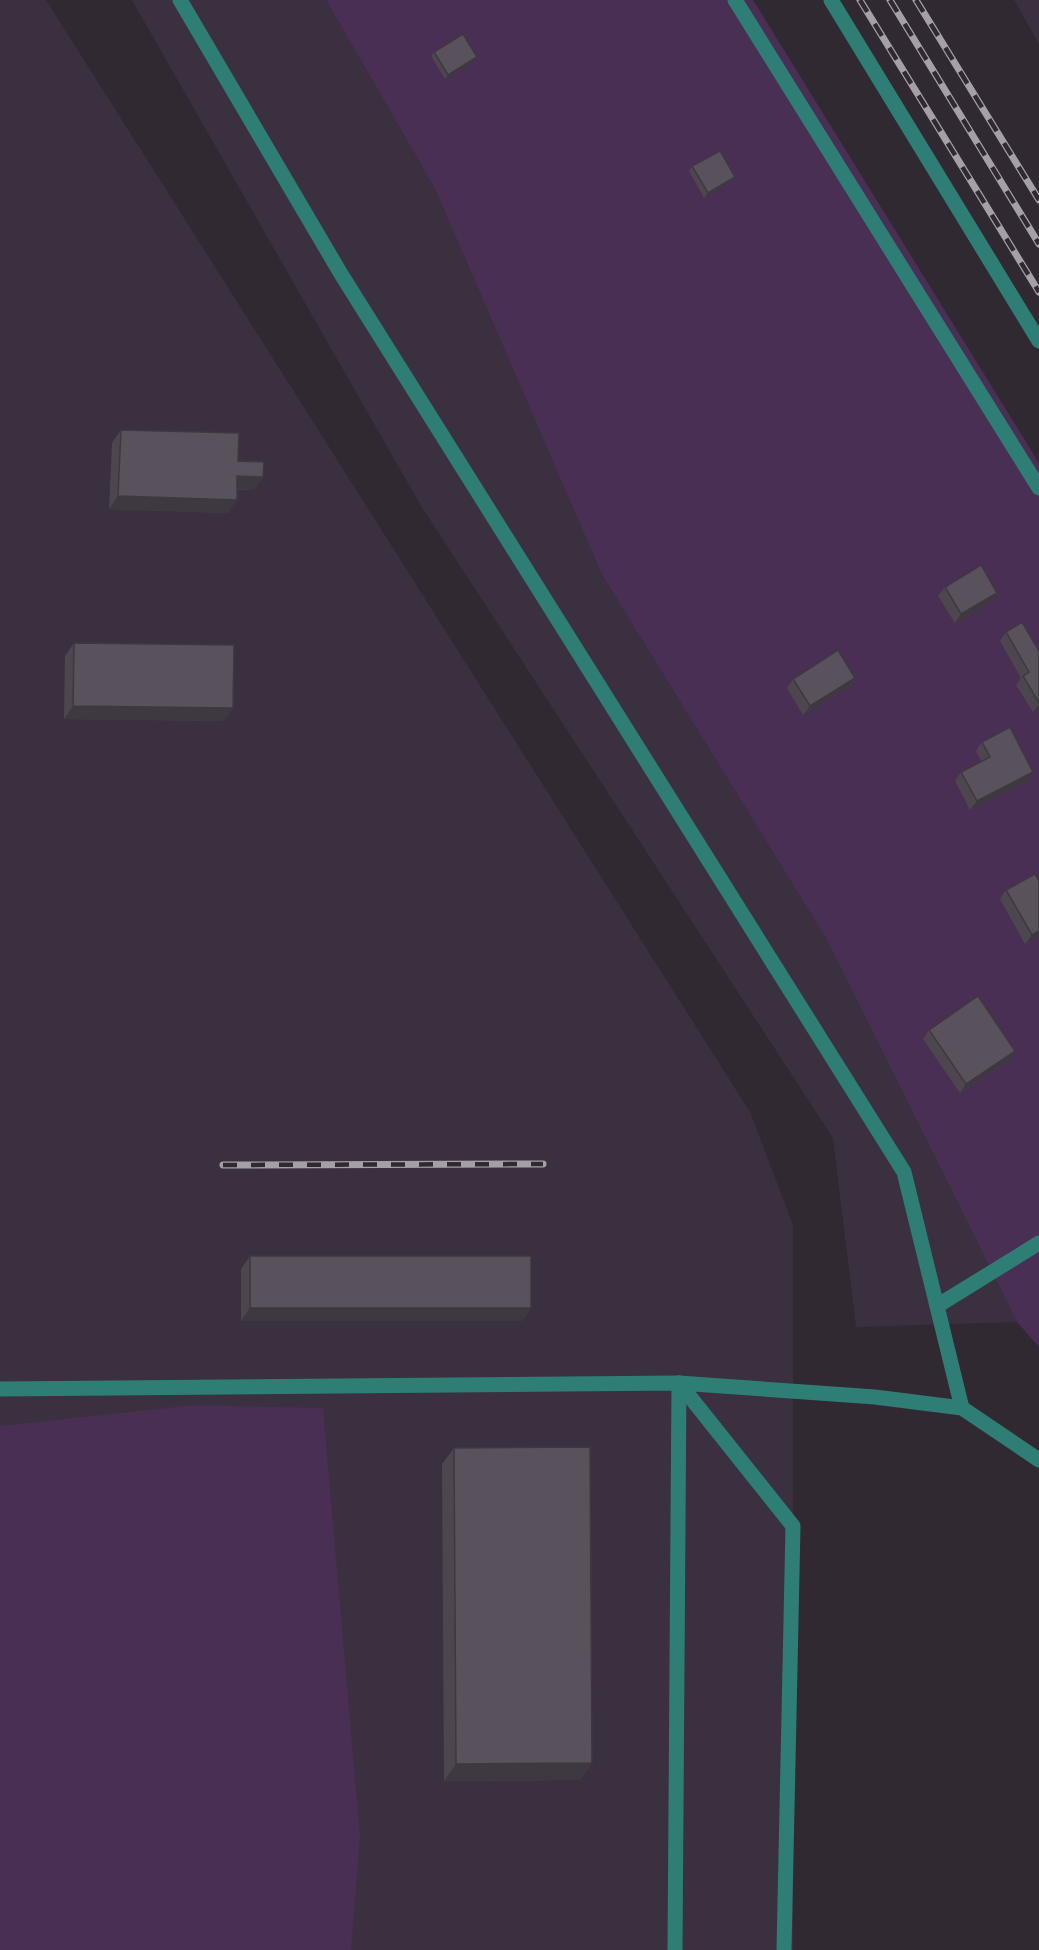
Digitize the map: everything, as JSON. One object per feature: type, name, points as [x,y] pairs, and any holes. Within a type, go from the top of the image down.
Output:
[{"type":"street","points":[[180,0],[341,274],[904,1172],[962,1408]]},
{"type":"street","points":[[735,0],[1039,488]]},
{"type":"street","points":[[831,0],[1039,341]]},
{"type":"street","points":[[937,1306],[1039,1243]]},
{"type":"street","points":[[675,1950],[679,1383]]},
{"type":"street","points":[[679,1383],[793,1526],[784,1950]]},
{"type":"street","points":[[0,1389],[679,1383],[875,1397],[962,1408],[1039,1460]]},
{"type":"shaded area","points":[[0,0],[46,0],[750,1112],[793,1225],[793,1950],[0,1950]]},
{"type":"shaded area","points":[[132,0],[326,0],[435,189],[602,575],[827,940],[1017,1322],[856,1327],[833,1138],[421,506]]},
{"type":"shaded area","points":[[326,0],[753,0],[1039,463],[1039,1347],[1017,1322],[827,940],[602,575],[435,189]]},
{"type":"shaded area","points":[[1014,0],[1039,0],[1039,44]]},
{"type":"shaded area","points":[[195,1405],[323,1408],[360,1837],[351,1950],[0,1950],[0,1426]]},
{"type":"building","points":[[463,34],[477,57],[448,75],[434,52]]},
{"type":"building","points":[[720,151],[735,177],[708,193],[692,166]]},
{"type":"building","points":[[121,430],[239,433],[238,461],[264,462],[263,477],[237,476],[237,500],[118,496]]},
{"type":"building","points":[[981,565],[997,593],[961,614],[945,587]]},
{"type":"building","points":[[1022,622],[1039,651],[1039,703],[1023,676],[1029,672],[1006,632]]},
{"type":"building","points":[[74,643],[234,645],[233,708],[73,706]]},
{"type":"building","points":[[838,650],[855,678],[810,706],[793,679]]},
{"type":"building","points":[[1010,727],[1033,772],[977,801],[961,772],[990,757],[982,742]]},
{"type":"building","points":[[1035,874],[1039,881],[1039,931],[1032,935],[1006,890]]},
{"type":"building","points":[[978,996],[1015,1051],[966,1084],[929,1030]]},
{"type":"building","points":[[250,1256],[531,1256],[531,1308],[250,1308]]},
{"type":"building","points":[[590,1447],[592,1763],[456,1764],[454,1448]]},
{"type":"railway","points":[[860,0],[1039,292]]},
{"type":"railway","points":[[890,0],[1039,244]]},
{"type":"railway","points":[[916,0],[1039,200]]},
{"type":"railway","points":[[223,1165],[543,1164]]}]
